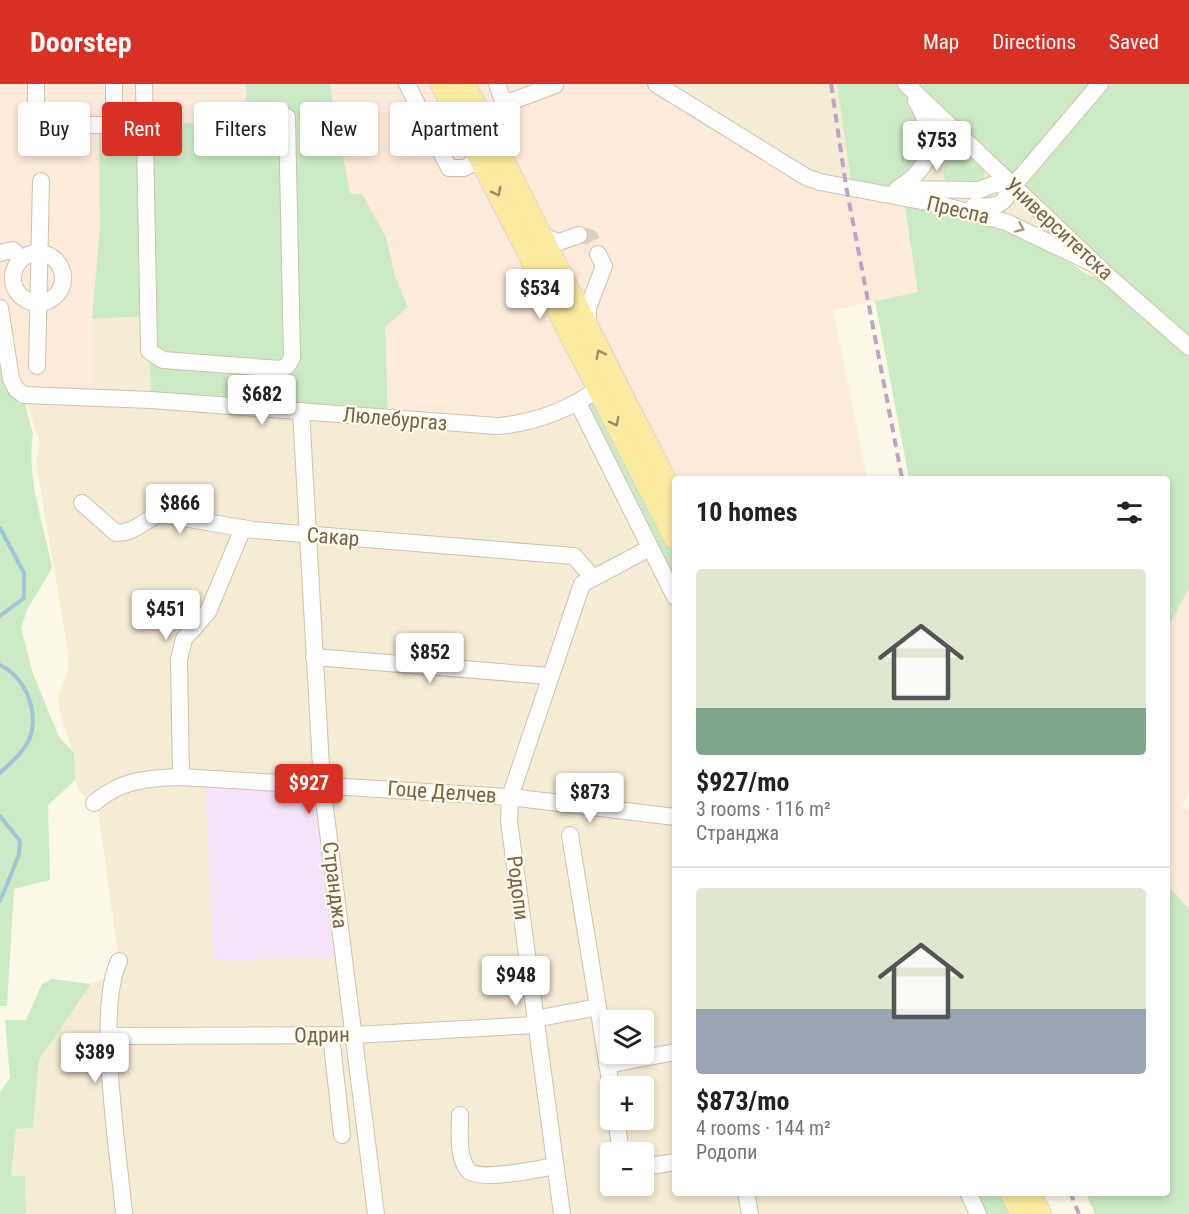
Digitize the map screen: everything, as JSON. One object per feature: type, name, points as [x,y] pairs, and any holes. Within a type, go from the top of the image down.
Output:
[{"type":"main road","points":[[442,84],[672,532]]},
{"type":"main road","points":[[464,84],[672,494]]},
{"type":"main road","points":[[1013,1196],[1022,1214]]},
{"type":"main road","points":[[1031,1196],[1040,1214]]},
{"type":"street","points":[[34,84],[36,117],[41,125],[106,125],[114,118],[114,84]]},
{"type":"street","points":[[144,84],[149,351],[164,360],[281,369],[287,366],[292,358],[288,156]]},
{"type":"street","points":[[407,84],[449,168],[464,168],[481,159]]},
{"type":"street","points":[[497,84],[503,101],[507,103],[525,101],[555,85]]},
{"type":"street","name":"Преспа","points":[[656,84],[806,177],[820,182],[900,193],[1006,222],[1098,266]]},
{"type":"street","points":[[900,193],[926,164],[930,147],[929,129],[906,84]]},
{"type":"street","name":"Университетска","points":[[906,84],[1098,266],[1189,347]]},
{"type":"street","points":[[937,204],[994,207],[1005,201],[1013,186],[1100,84]]},
{"type":"street","points":[[37,366],[41,181]]},
{"type":"street","points":[[900,193],[979,190],[995,184],[1013,186]]},
{"type":"street","points":[[539,235],[559,242],[579,235]]},
{"type":"street","points":[[0,253],[13,250],[21,260]]},
{"type":"street","points":[[40,253],[54,258],[62,271],[63,279],[58,293],[46,302],[38,303],[24,299],[15,287],[14,272],[21,260],[40,253]]},
{"type":"street","points":[[588,330],[588,308],[604,266],[598,254]]},
{"type":"street","name":"Люлебургаз","points":[[0,308],[11,379],[24,395],[301,411],[497,426],[539,419],[578,403],[598,389]]},
{"type":"street","points":[[578,403],[672,591]]},
{"type":"street","name":"Странджа","points":[[301,411],[322,784],[376,1214]]},
{"type":"street","name":"Сакар","points":[[82,503],[116,533],[128,533],[139,528],[151,517],[161,514],[308,536],[574,556],[593,578]]},
{"type":"street","points":[[181,777],[179,659],[184,639],[208,612],[243,528]]},
{"type":"street","points":[[593,578],[650,548]]},
{"type":"street","name":"Родопи","points":[[562,1214],[509,820],[510,797],[549,676],[582,584],[593,578]]},
{"type":"street","points":[[314,657],[549,676]]},
{"type":"street","name":"Гоце Делчев","points":[[94,803],[119,785],[151,778],[181,777],[510,797],[672,817]]},
{"type":"street","points":[[570,835],[609,1076]]},
{"type":"street","points":[[119,961],[112,975],[108,1036],[124,1214]]},
{"type":"street","name":"Одрин","points":[[108,1036],[354,1035],[535,1022],[598,1008]]},
{"type":"street","points":[[331,1035],[342,1136]]},
{"type":"street","points":[[607,1065],[672,1054]]},
{"type":"street","points":[[460,1115],[461,1149],[466,1168],[473,1175],[486,1176],[555,1166]]},
{"type":"street","points":[[654,1165],[672,1162]]},
{"type":"street","points":[[747,1196],[750,1214]]},
{"type":"street","points":[[970,1196],[978,1214]]},
{"type":"shaded area","points":[[0,84],[656,84],[806,177],[902,197],[918,292],[833,310],[867,476],[673,476],[598,389],[523,424],[301,411],[148,316],[92,319],[93,398],[24,395],[0,308]]},
{"type":"shaded area","points":[[657,84],[1189,84],[1119,285],[1089,274],[1027,231],[820,182]]},
{"type":"shaded area","points":[[148,316],[151,400],[578,403],[672,534],[672,1196],[1013,1196],[1022,1214],[26,1214],[25,1177],[11,1176],[16,1129],[33,1128],[39,1060],[91,984],[112,975],[119,961],[98,810],[94,803],[79,792],[75,780],[73,753],[60,712],[58,698],[68,669],[68,652],[36,463],[40,443],[24,395],[92,319]]},
{"type":"shaded area","points":[[1189,588],[1189,794],[1182,807],[1189,811],[1189,909],[1170,888],[1170,624]]},
{"type":"shaded area","points":[[205,778],[322,784],[344,957],[213,960]]},
{"type":"green space","points":[[246,84],[330,84],[333,102],[300,102],[300,156],[343,156],[350,194],[362,194],[386,237],[395,276],[408,307],[385,327],[388,418],[151,400],[148,316],[92,319],[100,228],[99,133],[102,132],[102,156],[182,156],[182,124],[194,123],[194,156],[288,156],[288,102],[246,102]]},
{"type":"green space","points":[[837,84],[1189,84],[1189,588],[1170,624],[1170,476],[909,476],[875,301],[918,292],[903,197],[852,187]],"holes":[[[908,87],[1117,284],[1086,274],[1027,231],[903,196],[929,129]]]},
{"type":"green space","points":[[965,146],[978,159],[983,168],[982,185],[947,184],[944,169],[948,159],[957,147]]},
{"type":"green space","points":[[0,308],[33,434],[31,451],[34,485],[52,568],[27,610],[21,628],[33,674],[59,737],[74,753],[75,780],[48,805],[50,880],[14,889],[7,1006],[0,1006]]},
{"type":"green space","points":[[598,389],[672,532],[672,591],[578,403]]},
{"type":"green space","points":[[1170,888],[1189,909],[1189,1214],[1095,1214],[1087,1196],[1170,1196]]},
{"type":"green space","points":[[52,979],[91,984],[39,1060],[33,1128],[16,1129],[11,1176],[25,1176],[26,1214],[0,1214],[0,1092],[10,1078],[5,1020],[26,1020],[42,984]]},
{"type":"green space","points":[[969,1196],[1013,1196],[1022,1214],[978,1214]]},
{"type":"waterway","points":[[0,528],[24,573],[24,598],[0,616]]},
{"type":"waterway","points":[[0,665],[10,671],[25,689],[30,700],[33,724],[31,735],[24,749],[0,773]]},
{"type":"waterway","points":[[0,816],[20,841],[19,855],[0,901]]},
{"type":"tunnel","points":[[579,235],[590,237],[598,254]]},
{"type":"railway","points":[[831,84],[846,186],[902,476]]},
{"type":"railway","points":[[1072,1196],[1079,1214]]}]
